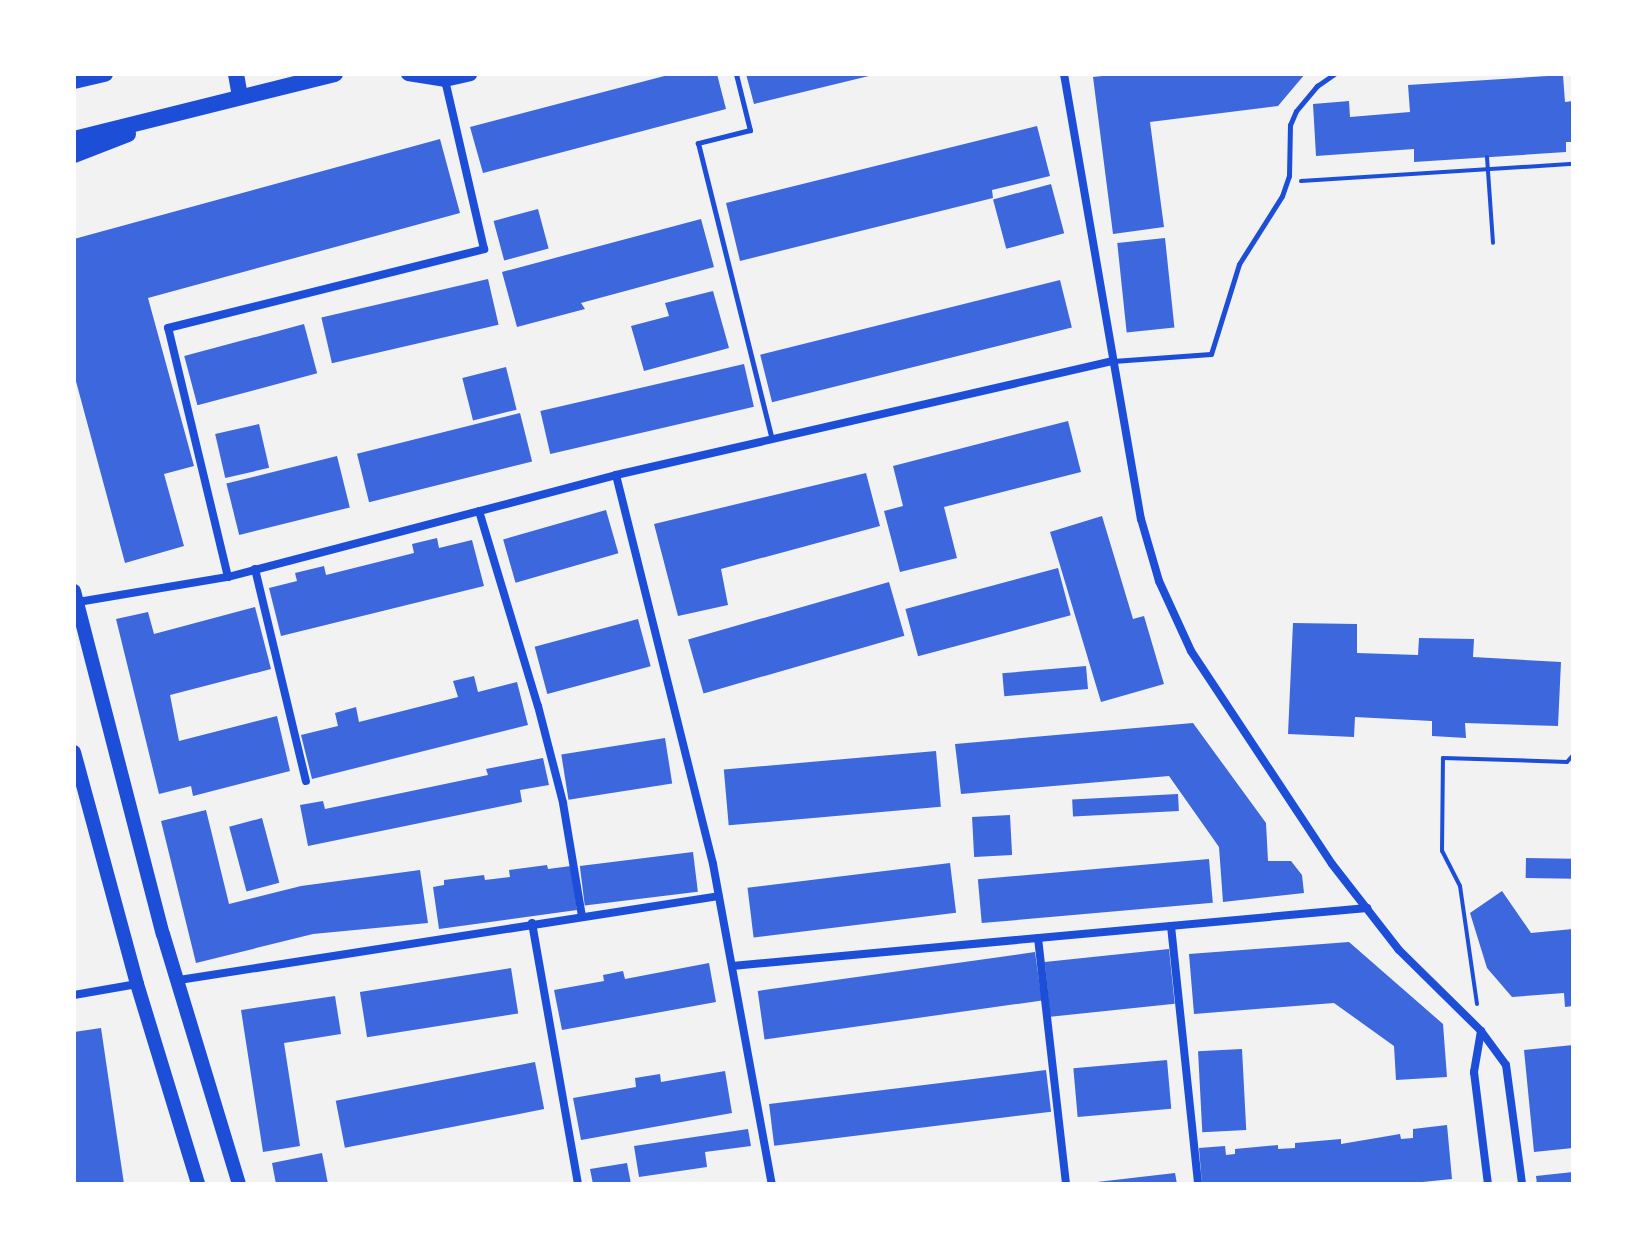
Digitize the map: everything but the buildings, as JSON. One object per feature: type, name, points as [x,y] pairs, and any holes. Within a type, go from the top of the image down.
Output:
[{"type":"main road","points":[[74,81],[105,74]]},
{"type":"main road","points":[[236,74],[240,97]]},
{"type":"main road","points":[[74,139],[335,74]]},
{"type":"main road","points":[[408,74],[445,80],[470,74]]},
{"type":"main road","points":[[74,155],[197,107]]},
{"type":"main road","points":[[76,596],[163,934],[239,1184]]},
{"type":"main road","points":[[74,752],[137,984],[198,1184]]},
{"type":"street","points":[[1064,74],[1141,519],[1159,581],[1191,651],[1332,864],[1399,950],[1481,1031],[1506,1065],[1522,1184]]},
{"type":"street","points":[[228,577],[168,328],[484,249],[445,80]]},
{"type":"street","points":[[76,596],[228,577],[616,475],[1113,361]]},
{"type":"street","points":[[616,475],[719,896],[772,1184]]},
{"type":"street","points":[[479,511],[542,720],[563,803],[582,916]]},
{"type":"street","points":[[255,569],[306,781]]},
{"type":"street","points":[[179,980],[719,896]]},
{"type":"street","points":[[732,966],[1367,908]]},
{"type":"street","points":[[532,923],[578,1184]]},
{"type":"street","points":[[1171,926],[1198,1184]]},
{"type":"street","points":[[1038,938],[1066,1184]]},
{"type":"street","points":[[74,995],[137,984]]},
{"type":"street","points":[[1481,1031],[1474,1072],[1488,1184]]},
{"type":"lane","points":[[736,74],[750,130],[698,143],[772,439]]},
{"type":"lane","points":[[1113,361],[1211,354],[1239,264],[1274,209],[1287,182],[1291,160],[1290,125],[1296,111],[1317,86],[1334,74]]},
{"type":"path","points":[[1487,157],[1493,243]]},
{"type":"path","points":[[1287,182],[1573,164]]},
{"type":"path","points":[[1481,1031],[1460,886],[1442,851],[1443,758],[1567,762],[1573,755]]}]
